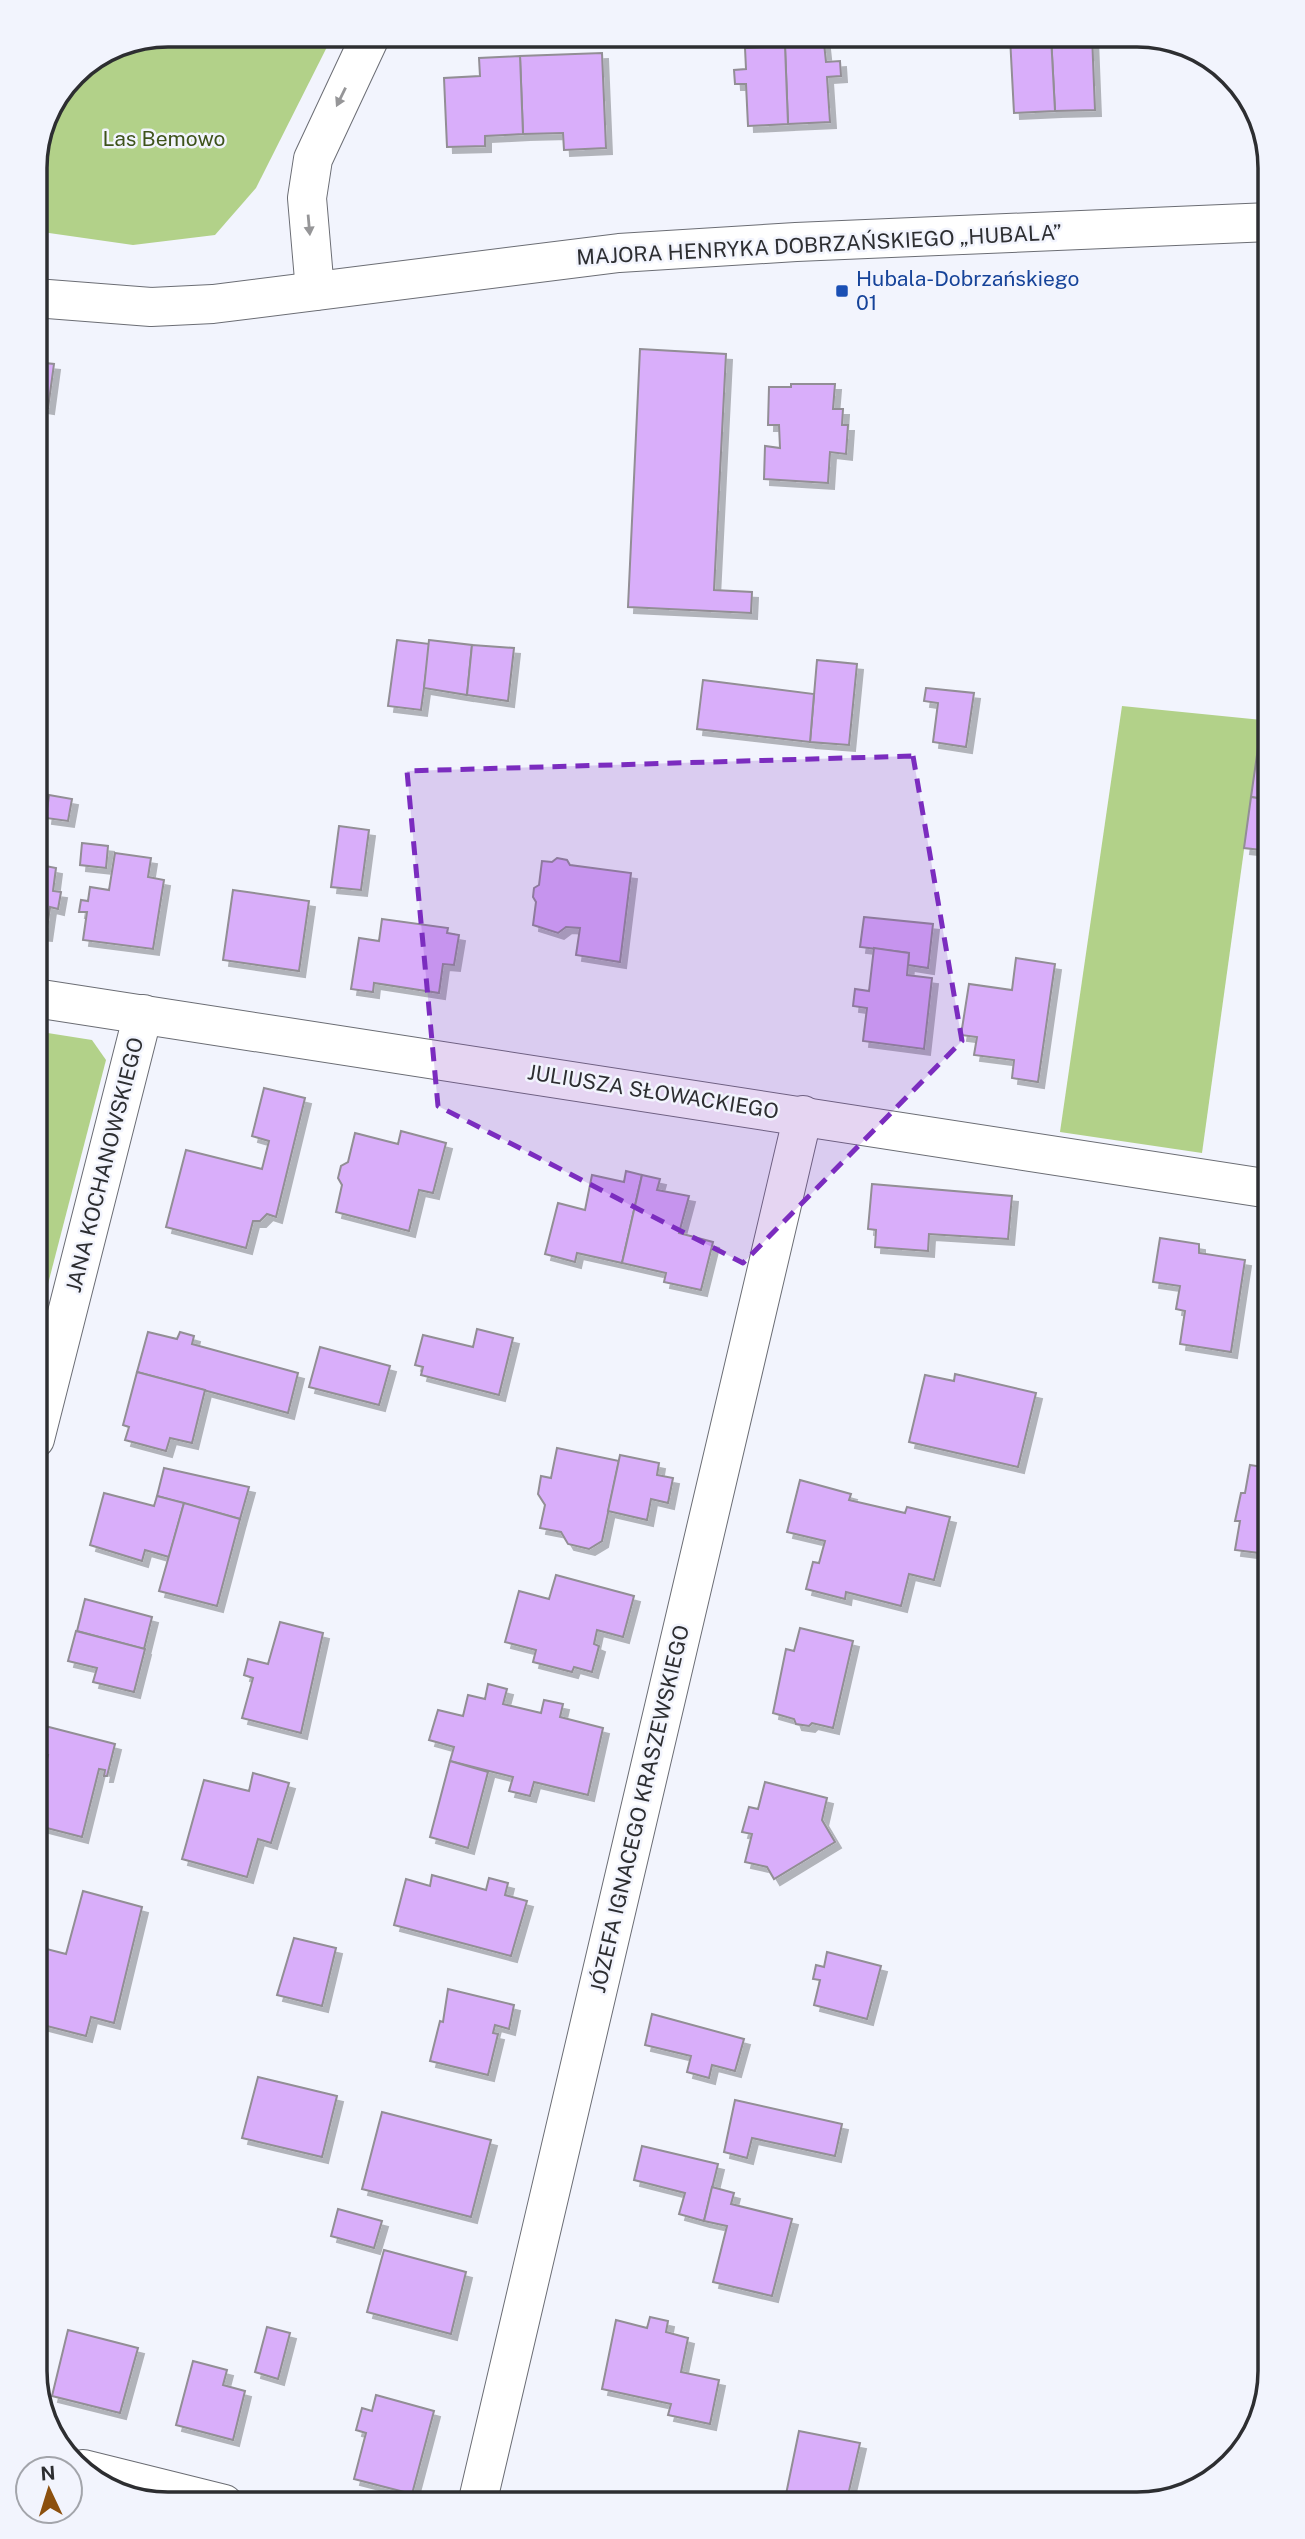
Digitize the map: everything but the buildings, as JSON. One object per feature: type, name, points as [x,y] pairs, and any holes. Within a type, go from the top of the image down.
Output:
[{"type":"street","points":[[315,291],[307,198],[313,159],[365,47]]},
{"type":"street","name":"MAJORA HENRYKA DOBRZAŃSKIEGO „HUBALA”","points":[[48,299],[151,307],[213,304],[619,253],[810,241],[1258,222]]},
{"type":"street","name":"JULIUSZA SŁOWACKIEGO","points":[[48,1000],[1258,1187]]},
{"type":"street","name":"JANA KOCHANOWSKIEGO","points":[[47,1390],[143,1014]]},
{"type":"street","name":"JÓZEFA IGNACEGO KRASZEWSKIEGO","points":[[480,2491],[803,1115]]},
{"type":"street","points":[[106,2475],[172,2491]]},
{"type":"highlighted area","points":[[913,756],[962,1041],[743,1263],[438,1106],[407,771]]},
{"type":"green space","name":"Las Bemowo","points":[[168,47],[327,47],[256,188],[215,235],[133,245],[48,233],[48,160],[51,137],[68,101],[83,83],[122,56],[145,50]]},
{"type":"green space","points":[[1122,706],[1258,720],[1258,749],[1202,1153],[1060,1132]]},
{"type":"green space","points":[[48,1033],[92,1040],[106,1060],[48,1284]]},
{"type":"place","name":"Hubala-Dobrzańskiego 01","points":[[842,291]]}]
